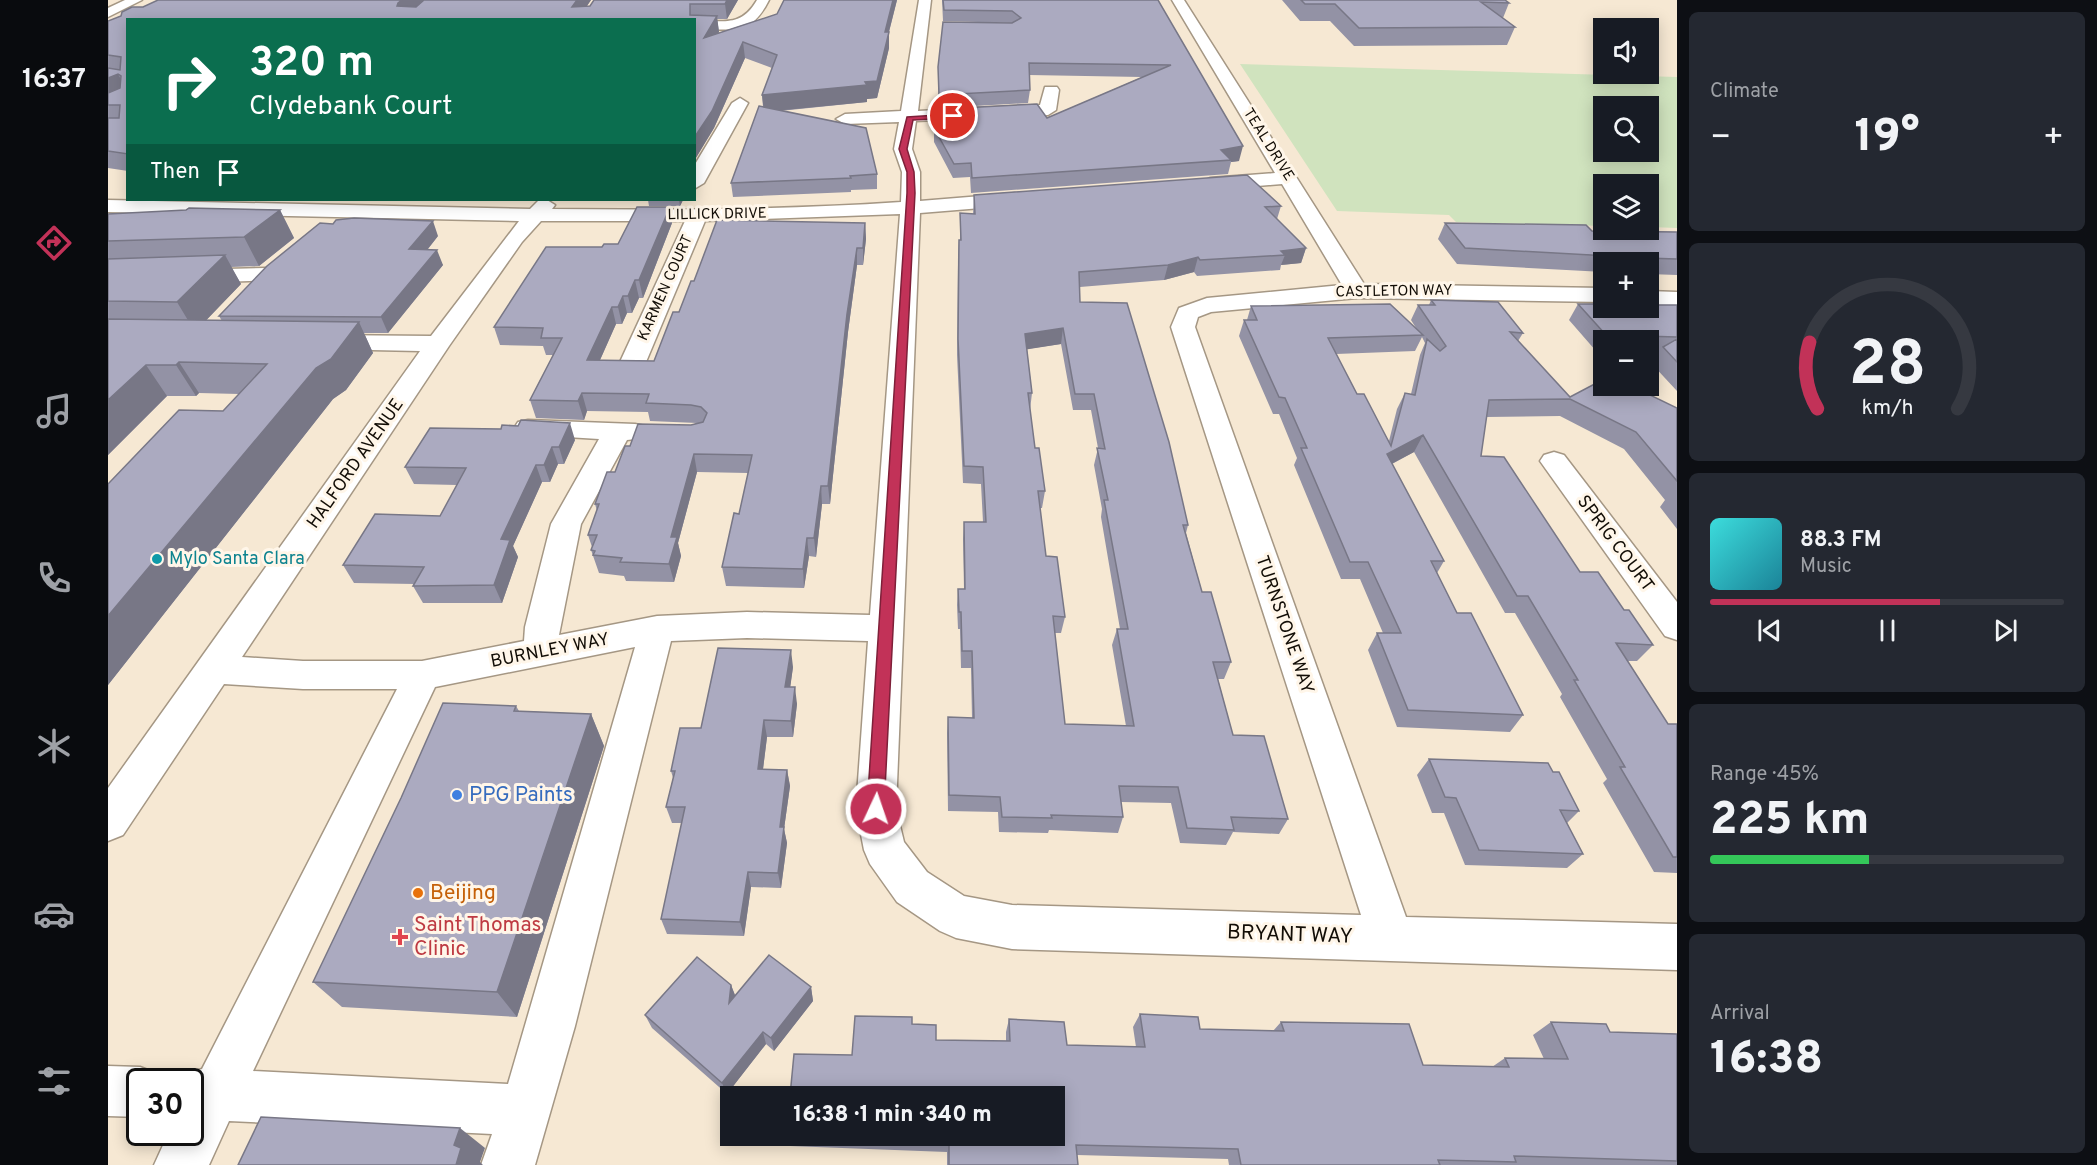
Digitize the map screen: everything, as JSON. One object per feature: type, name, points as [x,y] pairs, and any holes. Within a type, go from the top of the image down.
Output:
[{"type":"main road","points":[[108,13],[136,0]]},
{"type":"main road","points":[[696,25],[743,24],[754,17],[763,0]]},
{"type":"main road","name":"TEAL DRIVE","points":[[1178,0],[1357,291]]},
{"type":"main road","name":"BRYANT WAY","points":[[929,18],[903,149],[910,172],[911,207],[876,809],[885,850],[912,886],[956,916],[1012,927],[1677,947]]},
{"type":"main road","points":[[845,119],[910,118],[1048,110],[1051,90]]},
{"type":"main road","points":[[696,180],[740,103]]},
{"type":"main road","points":[[1195,186],[1289,178]]},
{"type":"main road","name":"LILLICK DRIVE","points":[[108,207],[344,211],[543,207],[692,210],[911,207],[1043,197]]},
{"type":"main road","name":"HALFORD AVENUE","points":[[108,822],[438,344],[514,240],[543,207]]},
{"type":"main road","name":"KARMEN COURT","points":[[633,362],[692,210]]},
{"type":"main road","points":[[318,232],[344,211]]},
{"type":"main road","points":[[108,279],[275,268],[243,299]]},
{"type":"main road","name":"CASTLETON WAY","points":[[1187,313],[1207,305],[1357,291],[1593,295]]},
{"type":"main road","points":[[1659,298],[1677,299]]},
{"type":"main road","name":"TURNSTONE WAY","points":[[1187,313],[1183,327],[1391,938]]},
{"type":"main road","points":[[295,342],[438,344]]},
{"type":"main road","points":[[520,428],[661,432]]},
{"type":"main road","points":[[541,653],[542,627],[566,524],[618,431]]},
{"type":"main road","name":"SPRIG COURT","points":[[1554,461],[1677,627]]},
{"type":"main road","name":"BURNLEY WAY","points":[[214,669],[303,675],[422,675],[657,629],[747,625],[886,628]]},
{"type":"main road","points":[[508,1165],[551,1026],[657,629]]},
{"type":"main road","points":[[204,1092],[422,675]]},
{"type":"main road","points":[[108,1091],[126,1092]]},
{"type":"main road","points":[[204,1094],[525,1110]]},
{"type":"main road","points":[[181,1165],[187,1146]]},
{"type":"green space","points":[[1240,64],[1593,75],[1593,84],[1659,84],[1659,76],[1677,77],[1677,228],[1659,227],[1659,174],[1593,174],[1593,226],[1456,222],[1449,215],[1337,211]]},
{"type":"building","points":[[158,0],[402,0],[397,6],[416,7],[424,0],[577,0],[572,7],[590,6],[594,0],[727,0],[725,4],[690,4],[690,15],[717,16],[704,38],[777,14],[784,0],[893,0],[885,32],[889,32],[877,81],[865,82],[867,85],[762,95],[777,55],[743,42],[712,111],[696,135],[696,18],[126,18],[126,154],[108,151],[108,118],[119,118],[120,105],[108,105],[108,93],[120,88],[121,76],[118,74],[108,78],[108,68],[120,70],[121,57],[108,55],[108,21],[121,16],[122,12],[132,7],[143,7]]},
{"type":"building","points":[[943,0],[1158,0],[1243,146],[1221,150],[1231,160],[972,178],[971,163],[954,164],[934,128],[953,126],[942,109],[1037,104],[1047,118],[1171,65],[1029,63],[1030,90],[939,95],[938,67],[943,22],[1012,23],[1021,18],[1012,11],[944,10]]},
{"type":"building","points":[[1301,0],[1505,0],[1509,3],[1481,2],[1515,27],[1359,28],[1335,4],[1305,4]]},
{"type":"building","points":[[759,106],[866,128],[877,174],[850,176],[851,178],[731,183]]},
{"type":"building","points":[[1247,175],[1281,206],[1265,207],[1306,248],[1281,251],[1285,255],[1200,260],[1198,257],[1168,265],[1079,272],[1080,302],[1127,303],[1169,442],[1188,525],[1183,525],[1202,592],[1211,592],[1231,662],[1213,662],[1233,735],[1264,736],[1288,819],[1231,817],[1234,830],[1187,828],[1178,787],[1119,786],[1123,817],[1051,815],[1052,818],[1002,817],[1000,797],[949,795],[948,717],[974,718],[972,651],[962,651],[961,612],[959,612],[958,589],[965,589],[964,522],[986,522],[983,467],[964,466],[958,339],[960,213],[975,214],[974,195]],"holes":[[[1063,328],[1075,394],[1094,394],[1105,449],[1097,448],[1108,500],[1104,500],[1128,629],[1117,629],[1134,726],[1065,724],[1053,616],[1065,617],[1057,557],[1046,556],[1038,491],[1045,491],[1039,448],[1035,448],[1028,393],[1032,393],[1025,334]]]},
{"type":"building","points":[[637,207],[670,207],[639,280],[635,280],[628,296],[623,296],[618,307],[612,307],[587,360],[654,361],[673,312],[679,312],[691,281],[694,281],[717,220],[865,223],[863,248],[857,248],[847,314],[828,486],[821,486],[814,538],[807,538],[803,569],[722,567],[734,513],[739,514],[752,455],[694,454],[671,537],[677,537],[669,564],[620,562],[622,558],[593,555],[595,551],[591,550],[597,535],[588,535],[599,504],[595,504],[607,472],[615,472],[625,446],[630,446],[638,424],[691,425],[703,422],[707,413],[701,407],[691,405],[646,403],[649,394],[582,393],[578,401],[530,400],[562,338],[541,338],[543,328],[494,327],[546,247],[602,247],[604,244],[618,244]]},
{"type":"building","points":[[189,208],[280,210],[244,237],[108,241],[108,214]]},
{"type":"building","points":[[354,218],[433,221],[409,249],[437,250],[381,317],[219,316],[267,266],[320,223],[333,224],[336,220]]},
{"type":"building","points":[[1445,223],[1586,225],[1593,231],[1593,240],[1659,240],[1659,232],[1677,232],[1677,259],[1659,258],[1659,252],[1593,252],[1593,255],[1465,248]]},
{"type":"building","points":[[225,255],[177,302],[108,301],[108,259]]},
{"type":"building","points":[[1431,300],[1498,302],[1523,333],[1510,332],[1570,397],[1593,385],[1593,396],[1652,396],[1677,408],[1677,481],[1636,432],[1570,399],[1489,400],[1481,456],[1504,457],[1580,572],[1598,572],[1624,610],[1629,610],[1653,645],[1616,643],[1668,724],[1677,724],[1677,857],[1673,857],[1620,767],[1625,767],[1574,680],[1578,680],[1528,596],[1517,596],[1423,435],[1387,454],[1444,561],[1431,561],[1457,613],[1471,613],[1523,715],[1408,710],[1377,633],[1401,633],[1368,562],[1350,562],[1301,448],[1307,448],[1285,398],[1279,397],[1244,320],[1257,320],[1251,306],[1390,304],[1423,335],[1328,338],[1357,394],[1364,394],[1391,446],[1405,393],[1415,395],[1427,339],[1440,351],[1446,346],[1418,305],[1435,305]]},
{"type":"building","points":[[1578,304],[1593,304],[1593,318],[1659,318],[1659,305],[1677,305],[1677,337],[1659,336],[1659,330],[1601,330]]},
{"type":"building","points":[[108,319],[359,322],[331,359],[316,368],[108,616],[108,484],[179,410],[223,411],[267,364],[179,362],[176,365],[146,365],[108,400]]},
{"type":"building","points":[[1677,339],[1677,362],[1663,347]]},
{"type":"building","points":[[521,420],[570,423],[559,447],[552,447],[544,465],[536,465],[501,539],[510,540],[494,585],[413,586],[424,567],[343,565],[375,514],[440,516],[466,468],[405,467],[430,428],[501,429],[502,425],[518,426]]},
{"type":"building","points":[[718,648],[791,650],[785,687],[795,687],[791,721],[764,720],[758,769],[787,770],[780,827],[784,827],[778,873],[748,872],[740,922],[661,919],[685,807],[666,807],[675,771],[671,771],[680,728],[701,728]]},
{"type":"building","points":[[443,703],[516,706],[514,711],[591,714],[497,992],[313,982],[401,798]]},
{"type":"building","points":[[1429,759],[1548,763],[1553,772],[1559,772],[1579,811],[1560,810],[1583,854],[1479,850],[1456,798],[1445,797]]},
{"type":"building","points":[[769,955],[811,987],[771,1038],[763,1032],[722,1083],[645,1015],[697,957],[731,985],[729,1003]]},
{"type":"building","points":[[1140,1014],[1198,1017],[1200,1029],[1284,1031],[1281,1022],[1409,1024],[1423,1065],[1509,1067],[1505,1058],[1568,1059],[1551,1022],[1606,1024],[1610,1032],[1677,1034],[1677,1161],[1514,1156],[1516,1162],[1438,1160],[1440,1165],[1241,1165],[1238,1149],[1076,1145],[1078,1165],[949,1165],[949,1146],[1065,1146],[1065,1086],[791,1086],[794,1054],[852,1055],[855,1016],[912,1017],[912,1024],[936,1025],[936,1040],[1010,1041],[1009,1019],[1064,1022],[1067,1045],[1145,1047]]},
{"type":"building","points":[[261,1117],[460,1128],[454,1145],[461,1148],[456,1165],[238,1165]]},
{"type":"place","name":"Mylo Santa Clara","points":[[157,559]]},
{"type":"place","name":"PPG Paints","points":[[457,795]]},
{"type":"place","name":"Beijing","points":[[418,893]]},
{"type":"place","name":"Saint Thomas Clinic","points":[[400,937]]},
{"type":"route","points":[[876,809],[911,193],[910,172],[903,149],[910,118],[953,116]]}]
